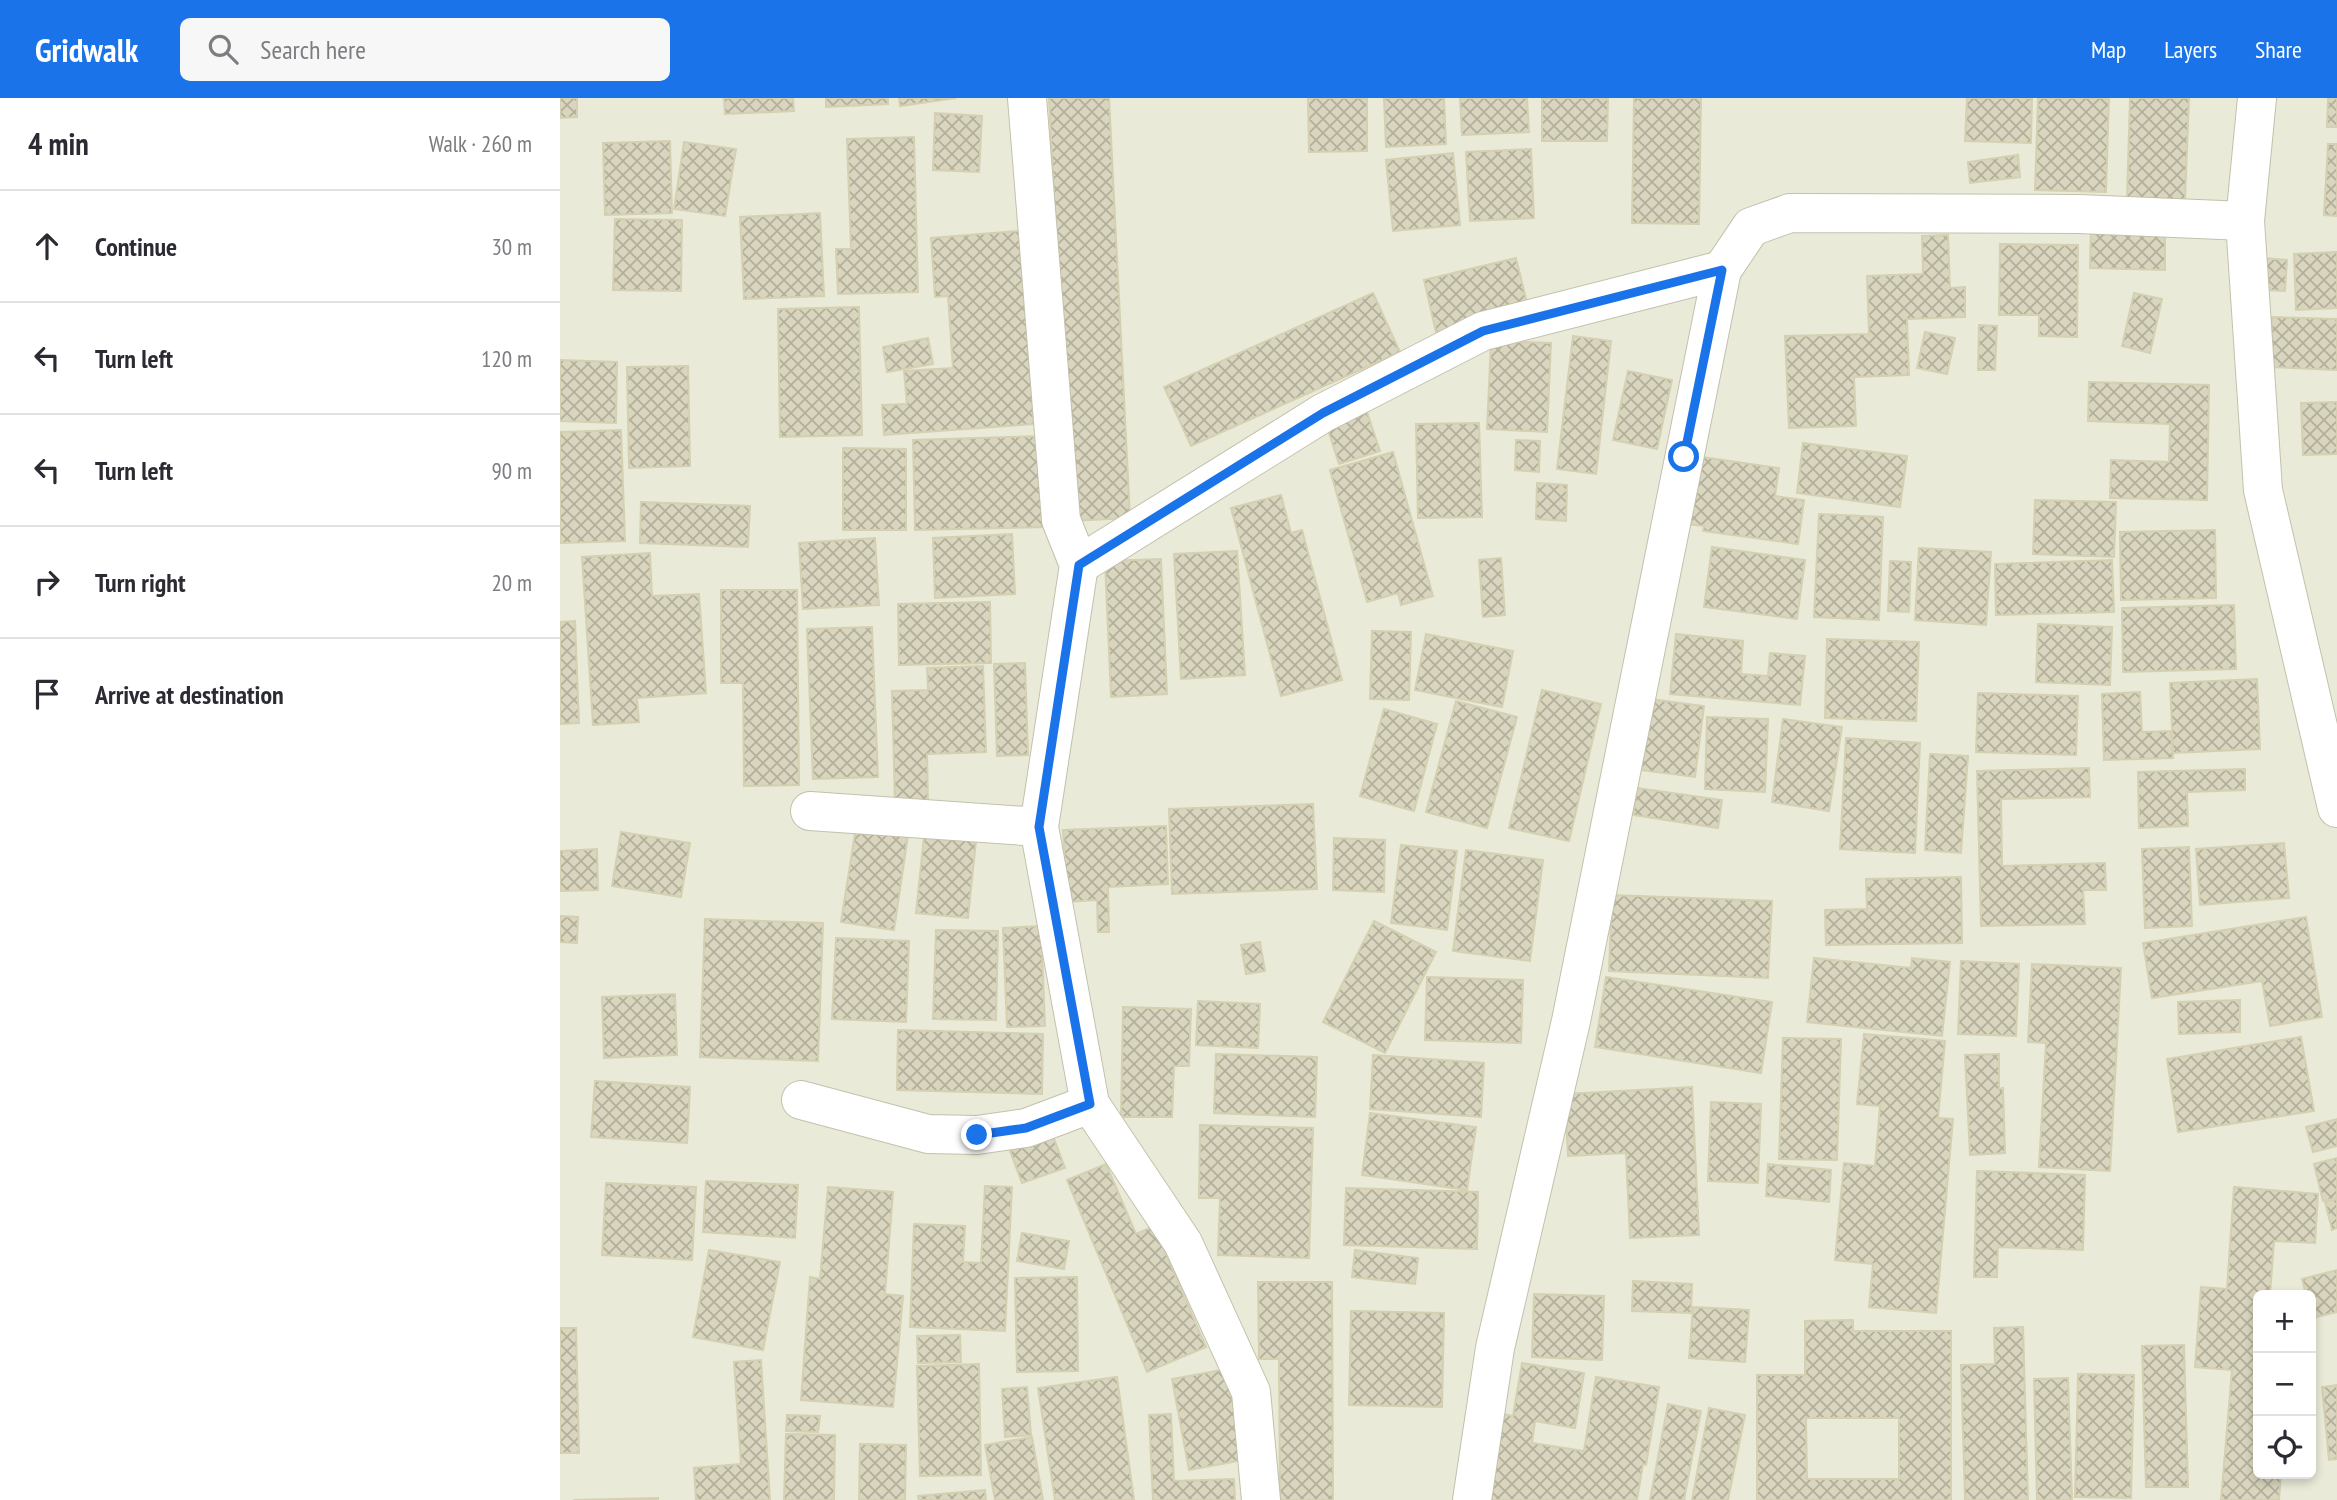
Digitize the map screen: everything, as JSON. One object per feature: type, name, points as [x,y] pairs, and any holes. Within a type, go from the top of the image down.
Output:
[{"type":"street","points":[[1027,98],[1061,520],[1079,565],[1039,827],[1090,1104],[1183,1243],[1251,1392],[1261,1500]]},
{"type":"street","points":[[2257,98],[2245,222],[2263,489],[2337,808]]},
{"type":"street","points":[[1472,1500],[1496,1348],[1571,1021],[1722,270],[1751,227],[1790,213],[2079,214],[2245,222]]},
{"type":"street","points":[[1079,565],[1323,413],[1483,331],[1722,270]]},
{"type":"street","points":[[810,811],[1039,827]]},
{"type":"street","points":[[801,1100],[928,1134],[977,1135],[1026,1128],[1090,1104]]},
{"type":"shaded area","points":[[560,98],[2337,98],[2337,1500],[560,1500]]},
{"type":"building","points":[[560,98],[577,98],[577,117],[560,118]]},
{"type":"building","points":[[724,98],[793,98],[794,111],[725,114]]},
{"type":"building","points":[[826,98],[888,98],[888,104],[826,107]]},
{"type":"building","points":[[899,98],[956,98],[900,106]]},
{"type":"building","points":[[1049,98],[1109,98],[1130,518],[1070,521]]},
{"type":"building","points":[[1308,98],[1367,98],[1367,151],[1309,152]]},
{"type":"building","points":[[1384,98],[1444,98],[1446,144],[1386,147]]},
{"type":"building","points":[[1460,98],[1527,98],[1529,132],[1462,135]]},
{"type":"building","points":[[1542,98],[1608,98],[1607,141],[1542,141]]},
{"type":"building","points":[[1634,98],[1701,98],[1699,224],[1632,223]]},
{"type":"building","points":[[1967,98],[2032,98],[2031,143],[1965,141]]},
{"type":"building","points":[[2038,98],[2109,98],[2106,192],[2035,190]]},
{"type":"building","points":[[2130,98],[2189,98],[2185,200],[2127,198]]},
{"type":"building","points":[[2328,98],[2337,98],[2337,127],[2327,127]]},
{"type":"building","points":[[935,113],[982,116],[979,172],[933,170]]},
{"type":"building","points":[[914,137],[918,292],[838,294],[836,249],[851,249],[847,139]]},
{"type":"building","points":[[670,141],[672,213],[605,215],[603,143]]},
{"type":"building","points":[[684,142],[736,149],[725,216],[674,209]]},
{"type":"building","points":[[2328,144],[2337,144],[2337,216],[2324,215]]},
{"type":"building","points":[[1531,149],[1534,218],[1470,221],[1466,152]]},
{"type":"building","points":[[1453,153],[1460,225],[1393,231],[1386,160]]},
{"type":"building","points":[[2018,155],[2020,177],[1970,183],[1968,162]]},
{"type":"building","points":[[820,213],[824,296],[744,299],[740,217]]},
{"type":"building","points":[[615,219],[682,220],[681,291],[613,290]]},
{"type":"building","points":[[2091,225],[2165,227],[2165,270],[2090,268]]},
{"type":"building","points":[[1019,231],[1034,424],[884,435],[882,405],[907,404],[904,371],[953,368],[948,296],[935,297],[931,238]]},
{"type":"building","points":[[1948,235],[1950,288],[1965,287],[1965,317],[1907,319],[1909,375],[1854,377],[1856,426],[1789,428],[1785,336],[1869,334],[1867,276],[1923,274],[1922,236]]},
{"type":"building","points":[[2000,244],[2078,245],[2077,337],[2039,336],[2039,315],[1999,315]]},
{"type":"building","points":[[2337,252],[2337,308],[2296,310],[2294,254]]},
{"type":"building","points":[[1516,258],[1529,311],[1436,332],[1424,280]]},
{"type":"building","points":[[2263,258],[2287,260],[2285,291],[2262,290]]},
{"type":"building","points":[[1373,293],[1400,352],[1191,446],[1164,387]]},
{"type":"building","points":[[2134,293],[2162,299],[2150,353],[2122,346]]},
{"type":"building","points":[[859,307],[862,435],[780,437],[778,309]]},
{"type":"building","points":[[2272,317],[2337,319],[2337,370],[2270,367]]},
{"type":"building","points":[[1979,325],[1997,326],[1995,370],[1978,370]]},
{"type":"building","points":[[1925,332],[1955,338],[1947,374],[1917,368]]},
{"type":"building","points":[[1573,336],[1611,341],[1596,474],[1557,469]]},
{"type":"building","points":[[928,338],[933,364],[887,372],[883,347]]},
{"type":"building","points":[[1491,341],[1551,343],[1547,432],[1487,429]]},
{"type":"building","points":[[560,360],[617,362],[616,423],[560,421]]},
{"type":"building","points":[[688,366],[690,466],[629,468],[627,367]]},
{"type":"building","points":[[1628,371],[1672,380],[1657,449],[1613,440]]},
{"type":"building","points":[[2089,382],[2209,385],[2207,500],[2110,498],[2111,460],[2169,462],[2170,424],[2088,421]]},
{"type":"building","points":[[2337,402],[2337,454],[2303,455],[2301,403]]},
{"type":"building","points":[[1366,409],[1380,451],[1339,464],[1325,421]]},
{"type":"building","points":[[1479,423],[1482,517],[1418,518],[1416,424]]},
{"type":"building","points":[[621,430],[625,541],[560,543],[560,432]]},
{"type":"building","points":[[1044,436],[1046,527],[915,530],[913,440]]},
{"type":"building","points":[[1516,440],[1540,441],[1539,472],[1515,470]]},
{"type":"building","points":[[1803,443],[1907,456],[1900,507],[1797,493]]},
{"type":"building","points":[[843,448],[906,449],[906,530],[843,530]]},
{"type":"building","points":[[1393,452],[1433,596],[1401,605],[1398,593],[1367,602],[1330,470]]},
{"type":"building","points":[[1695,456],[1779,468],[1775,496],[1804,500],[1798,544],[1703,531],[1704,526],[1686,524]]},
{"type":"building","points":[[1537,483],[1567,485],[1566,521],[1536,519]]},
{"type":"building","points":[[1281,495],[1291,533],[1302,530],[1342,680],[1281,696],[1231,508]]},
{"type":"building","points":[[2035,500],[2116,502],[2114,557],[2033,554]]},
{"type":"building","points":[[641,502],[750,506],[748,547],[640,543]]},
{"type":"building","points":[[1819,514],[1883,517],[1879,620],[1814,617]]},
{"type":"building","points":[[2215,530],[2216,598],[2121,600],[2120,532]]},
{"type":"building","points":[[1012,534],[1015,594],[935,598],[933,538]]},
{"type":"building","points":[[875,538],[879,605],[803,609],[799,543]]},
{"type":"building","points":[[1712,547],[1805,560],[1797,619],[1704,607]]},
{"type":"building","points":[[1919,548],[1991,552],[1986,625],[1915,620]]},
{"type":"building","points":[[1237,551],[1245,675],[1181,679],[1174,554]]},
{"type":"building","points":[[650,553],[652,596],[699,594],[706,693],[637,698],[639,722],[593,725],[582,557]]},
{"type":"building","points":[[1501,558],[1505,615],[1483,617],[1479,560]]},
{"type":"building","points":[[1161,559],[1167,694],[1111,697],[1105,561]]},
{"type":"building","points":[[2112,560],[2114,612],[1996,615],[1995,564]]},
{"type":"building","points":[[1890,561],[1911,562],[1909,612],[1888,611]]},
{"type":"building","points":[[721,590],[797,590],[799,785],[744,786],[743,683],[721,683]]},
{"type":"building","points":[[990,602],[991,663],[899,665],[898,604]]},
{"type":"building","points":[[2234,605],[2236,669],[2123,672],[2122,608]]},
{"type":"building","points":[[575,621],[579,723],[560,724],[560,622]]},
{"type":"building","points":[[2038,624],[2112,627],[2110,685],[2036,682]]},
{"type":"building","points":[[872,627],[878,777],[813,779],[807,629]]},
{"type":"building","points":[[1372,631],[1411,632],[1409,700],[1370,699]]},
{"type":"building","points":[[1426,634],[1513,651],[1502,707],[1415,690]]},
{"type":"building","points":[[1676,634],[1743,641],[1741,674],[1768,676],[1770,653],[1805,656],[1800,705],[1670,694]]},
{"type":"building","points":[[1827,639],[1919,642],[1916,721],[1825,718]]},
{"type":"building","points":[[1025,663],[1028,755],[997,756],[994,664]]},
{"type":"building","points":[[983,666],[986,752],[927,754],[928,803],[895,804],[892,691],[928,690],[927,668]]},
{"type":"building","points":[[2257,679],[2260,749],[2173,753],[2170,683]]},
{"type":"building","points":[[1542,690],[1601,704],[1569,841],[1509,828]]},
{"type":"building","points":[[2140,692],[2142,732],[2171,731],[2173,758],[2104,760],[2102,694]]},
{"type":"building","points":[[1978,693],[2078,696],[2076,755],[1976,752]]},
{"type":"building","points":[[1650,699],[1704,706],[1695,777],[1640,770]]},
{"type":"building","points":[[1456,701],[1517,717],[1487,828],[1426,812]]},
{"type":"building","points":[[1384,709],[1437,724],[1414,811],[1360,796]]},
{"type":"building","points":[[1707,717],[1768,719],[1765,792],[1705,789]]},
{"type":"building","points":[[1783,719],[1842,727],[1829,811],[1772,802]]},
{"type":"building","points":[[1846,738],[1920,743],[1915,853],[1840,849]]},
{"type":"building","points":[[1930,754],[1968,756],[1961,853],[1925,850]]},
{"type":"building","points":[[2089,768],[2090,797],[2001,799],[2002,866],[2105,863],[2106,890],[2083,890],[2085,924],[1981,926],[1977,771]]},
{"type":"building","points":[[2245,769],[2245,790],[2187,792],[2188,826],[2139,828],[2138,772]]},
{"type":"building","points":[[1637,788],[1722,800],[1718,828],[1633,815]]},
{"type":"building","points":[[1313,804],[1317,889],[1172,894],[1169,809]]},
{"type":"building","points":[[1166,826],[1168,884],[1108,887],[1109,932],[1098,932],[1097,900],[1067,902],[1063,830]]},
{"type":"building","points":[[856,827],[908,835],[894,930],[841,922]]},
{"type":"building","points":[[621,832],[690,843],[681,897],[612,886]]},
{"type":"building","points":[[924,836],[976,841],[968,918],[916,913]]},
{"type":"building","points":[[1334,838],[1385,840],[1384,892],[1333,890]]},
{"type":"building","points":[[2284,843],[2289,898],[2200,905],[2196,849]]},
{"type":"building","points":[[1401,845],[1457,851],[1447,930],[1391,923]]},
{"type":"building","points":[[2189,847],[2192,926],[2145,928],[2142,849]]},
{"type":"building","points":[[597,849],[598,890],[560,891],[560,851]]},
{"type":"building","points":[[1466,850],[1543,860],[1530,961],[1453,951]]},
{"type":"building","points":[[1961,877],[1962,943],[1826,945],[1825,910],[1867,909],[1866,879]]},
{"type":"building","points":[[1612,895],[1772,901],[1768,978],[1609,971]]},
{"type":"building","points":[[560,916],[578,917],[577,943],[560,942]]},
{"type":"building","points":[[2306,917],[2322,1017],[2270,1026],[2262,981],[2152,998],[2143,943]]},
{"type":"building","points":[[705,919],[823,923],[818,1061],[700,1057]]},
{"type":"building","points":[[1374,921],[1436,952],[1385,1053],[1323,1022]]},
{"type":"building","points":[[1041,926],[1045,1026],[1007,1027],[1003,928]]},
{"type":"building","points":[[936,930],[998,931],[996,1020],[933,1019]]},
{"type":"building","points":[[836,938],[909,941],[906,1022],[832,1019]]},
{"type":"building","points":[[1260,942],[1265,971],[1246,974],[1241,945]]},
{"type":"building","points":[[1814,958],[1911,968],[1912,958],[1950,962],[1942,1036],[1807,1022]]},
{"type":"building","points":[[1961,961],[2019,964],[2016,1036],[1958,1034]]},
{"type":"building","points":[[2032,964],[2121,968],[2110,1171],[2039,1167],[2046,1043],[2028,1042]]},
{"type":"building","points":[[1427,977],[1523,980],[1521,1043],[1425,1040]]},
{"type":"building","points":[[1606,977],[1772,1002],[1761,1073],[1595,1047]]},
{"type":"building","points":[[675,994],[677,1055],[604,1058],[602,997]]},
{"type":"building","points":[[2240,1000],[2240,1032],[2179,1034],[2178,1002]]},
{"type":"building","points":[[1198,1001],[1260,1004],[1258,1048],[1196,1045]]},
{"type":"building","points":[[1123,1007],[1191,1009],[1189,1066],[1174,1066],[1172,1117],[1121,1117]]},
{"type":"building","points":[[898,1030],[1043,1034],[1042,1094],[897,1090]]},
{"type":"building","points":[[1864,1034],[1945,1041],[1938,1118],[1953,1119],[1936,1313],[1869,1307],[1873,1264],[1835,1260],[1844,1163],[1875,1166],[1880,1106],[1857,1104]]},
{"type":"building","points":[[2301,1037],[2314,1111],[2178,1132],[2167,1059]]},
{"type":"building","points":[[1783,1038],[1841,1039],[1837,1160],[1779,1159]]},
{"type":"building","points":[[1216,1054],[1317,1057],[1315,1117],[1214,1113]]},
{"type":"building","points":[[1999,1054],[1999,1089],[2003,1088],[2005,1153],[1970,1155],[1965,1055]]},
{"type":"building","points":[[1373,1055],[1484,1063],[1481,1117],[1370,1109]]},
{"type":"building","points":[[595,1081],[690,1087],[687,1143],[591,1137]]},
{"type":"building","points":[[1692,1087],[1699,1235],[1630,1238],[1626,1153],[1568,1156],[1565,1094]]},
{"type":"building","points":[[1711,1102],[1761,1104],[1758,1183],[1708,1181]]},
{"type":"building","points":[[1370,1113],[1476,1127],[1467,1190],[1362,1175]]},
{"type":"building","points":[[2337,1119],[2337,1146],[2313,1152],[2306,1127]]},
{"type":"building","points":[[1200,1125],[1313,1128],[1309,1258],[1218,1255],[1220,1198],[1199,1198]]},
{"type":"building","points":[[1053,1136],[1065,1168],[1022,1183],[1010,1151]]},
{"type":"building","points":[[2337,1158],[2337,1198],[2323,1201],[2314,1164]]},
{"type":"building","points":[[1106,1164],[1136,1234],[1154,1226],[1206,1347],[1147,1372],[1067,1180]]},
{"type":"building","points":[[1768,1164],[1831,1170],[1829,1202],[1766,1196]]},
{"type":"building","points":[[1977,1171],[2085,1175],[2083,1250],[1998,1247],[1997,1277],[1974,1277]]},
{"type":"building","points":[[706,1181],[798,1185],[795,1238],[703,1232]]},
{"type":"building","points":[[606,1183],[696,1187],[692,1260],[602,1255]]},
{"type":"building","points":[[985,1186],[1012,1187],[1005,1331],[910,1327],[914,1224],[965,1226],[963,1262],[981,1263]]},
{"type":"building","points":[[828,1187],[893,1192],[885,1294],[903,1296],[893,1407],[801,1400],[810,1277],[820,1279]]},
{"type":"building","points":[[2234,1187],[2318,1194],[2315,1243],[2274,1241],[2270,1290],[2253,1290],[2253,1479],[2281,1479],[2279,1500],[2221,1500],[2232,1370],[2195,1367],[2201,1287],[2227,1289]]},
{"type":"building","points":[[1346,1188],[1478,1192],[1477,1249],[1344,1245]]},
{"type":"building","points":[[2337,1199],[2337,1228],[2332,1230],[2325,1202]]},
{"type":"building","points":[[1022,1233],[1069,1241],[1064,1269],[1017,1261]]},
{"type":"building","points":[[709,1250],[780,1262],[763,1350],[693,1337]]},
{"type":"building","points":[[1355,1250],[1418,1258],[1415,1284],[1352,1277]]},
{"type":"building","points":[[2337,1270],[2337,1312],[2316,1317],[2316,1290],[2305,1290],[2302,1279]]},
{"type":"building","points":[[1077,1277],[1078,1371],[1017,1372],[1015,1278]]},
{"type":"building","points":[[1633,1281],[1692,1284],[1691,1313],[1632,1311]]},
{"type":"building","points":[[1258,1282],[1332,1282],[1333,1500],[1280,1500],[1279,1359],[1259,1359]]},
{"type":"building","points":[[1534,1294],[1604,1296],[1602,1360],[1532,1357]]},
{"type":"building","points":[[1693,1307],[1749,1310],[1745,1362],[1689,1358]]},
{"type":"building","points":[[1351,1311],[1444,1313],[1442,1407],[1349,1405]]},
{"type":"building","points":[[1853,1320],[1853,1331],[1951,1331],[1951,1500],[1757,1500],[1757,1375],[1805,1375],[1805,1321]],"holes":[[[1806,1418],[1899,1418],[1899,1479],[1807,1479]]]},
{"type":"building","points":[[2023,1327],[2028,1500],[1965,1500],[1961,1365],[1995,1364],[1994,1328]]},
{"type":"building","points":[[560,1328],[576,1328],[579,1453],[560,1453]]},
{"type":"building","points":[[960,1335],[961,1362],[918,1363],[917,1336]]},
{"type":"building","points":[[2184,1345],[2188,1487],[2146,1487],[2142,1346]]},
{"type":"building","points":[[761,1360],[770,1500],[696,1500],[694,1468],[741,1464],[734,1362]]},
{"type":"building","points":[[1522,1363],[1584,1373],[1575,1428],[1535,1421],[1532,1443],[1584,1451],[1596,1377],[1659,1387],[1646,1465],[1643,1464],[1637,1500],[1484,1500],[1498,1413],[1513,1416]]},
{"type":"building","points":[[979,1364],[981,1475],[920,1476],[917,1366]]},
{"type":"building","points":[[1227,1369],[1243,1460],[1189,1470],[1172,1379]]},
{"type":"building","points":[[2078,1374],[2134,1375],[2131,1498],[2075,1497]]},
{"type":"building","points":[[1117,1377],[1134,1500],[1055,1500],[1038,1388]]},
{"type":"building","points":[[2068,1378],[2072,1500],[2037,1500],[2034,1379]]},
{"type":"building","points":[[2337,1385],[2337,1459],[2329,1460],[2322,1387]]},
{"type":"building","points":[[1027,1387],[1031,1435],[1005,1437],[1002,1389]]},
{"type":"building","points":[[1668,1404],[1701,1411],[1684,1500],[1650,1500]]},
{"type":"building","points":[[1709,1408],[1745,1415],[1728,1500],[1692,1500]]},
{"type":"building","points":[[1171,1414],[1174,1481],[1234,1479],[1235,1500],[1153,1500],[1149,1415]]},
{"type":"building","points":[[787,1415],[820,1416],[818,1432],[786,1431]]},
{"type":"building","points":[[786,1434],[835,1435],[834,1500],[784,1500]]},
{"type":"building","points":[[1032,1437],[1043,1500],[995,1500],[985,1445]]},
{"type":"building","points":[[860,1444],[906,1445],[905,1500],[859,1500]]},
{"type":"building","points":[[985,1490],[986,1500],[919,1500],[918,1496]]},
{"type":"building","points":[[658,1498],[658,1500],[573,1500]]},
{"type":"route","points":[[977,1135],[1026,1128],[1090,1104],[1039,827],[1079,565],[1323,413],[1483,331],[1722,270],[1684,457]]}]
